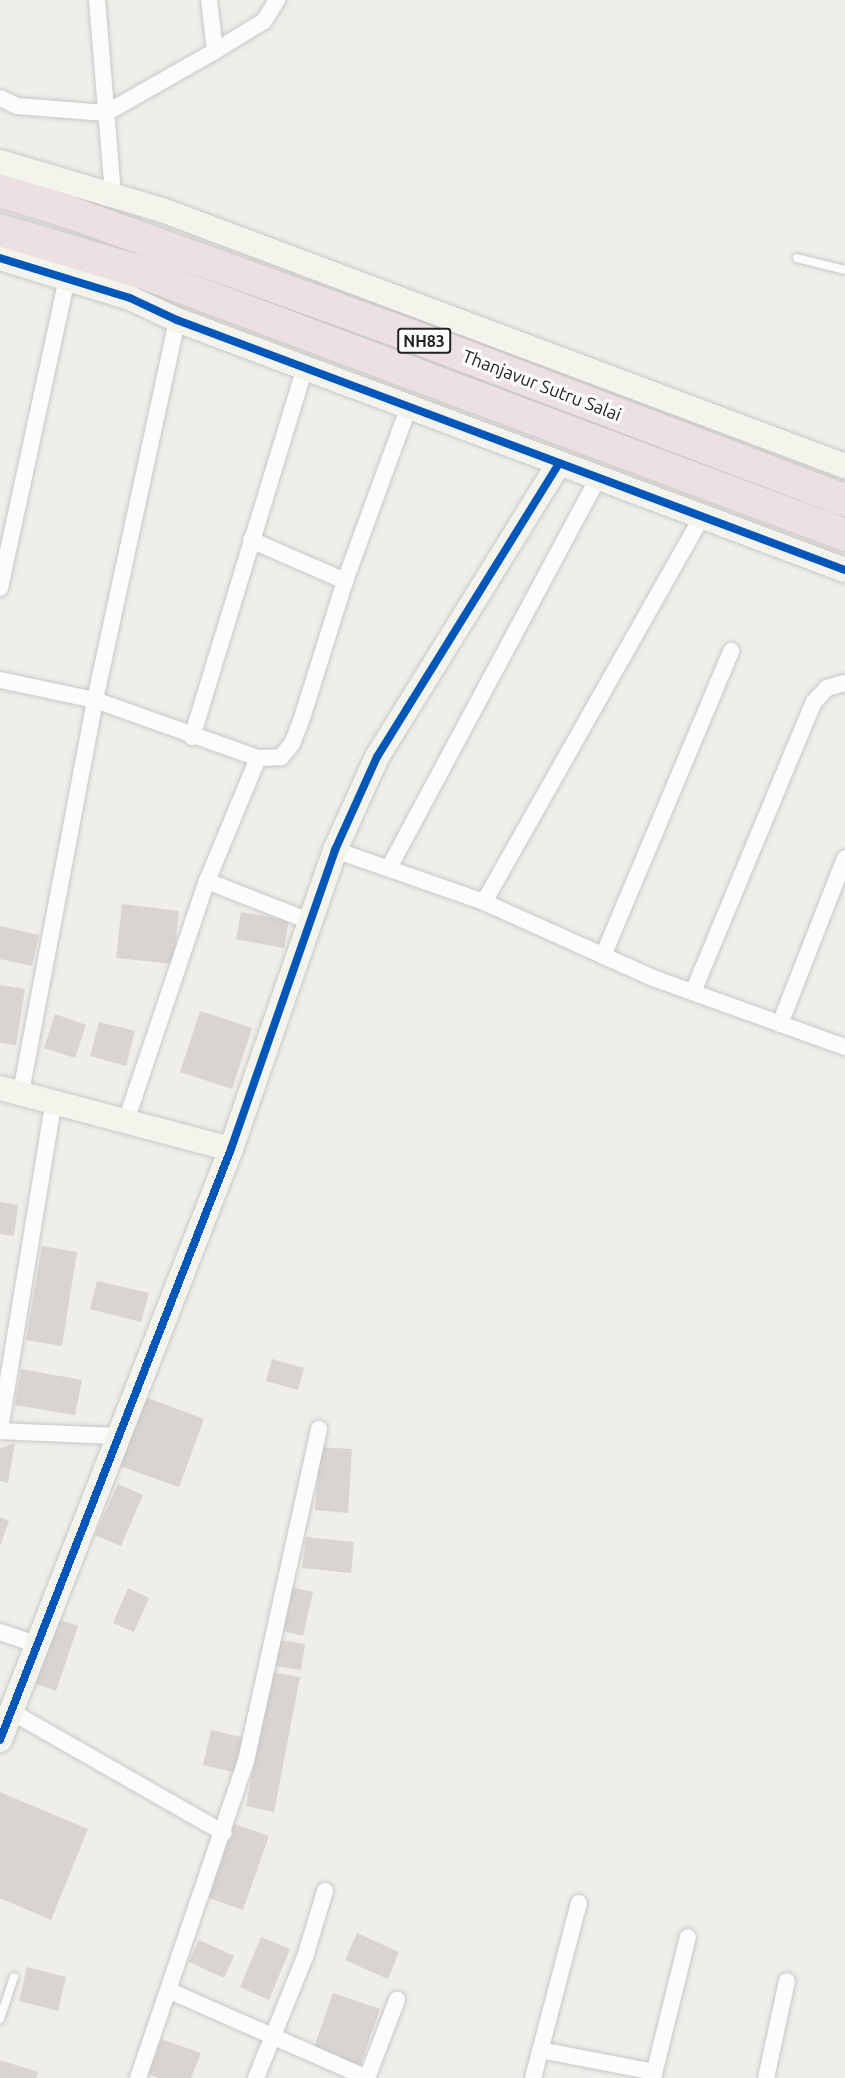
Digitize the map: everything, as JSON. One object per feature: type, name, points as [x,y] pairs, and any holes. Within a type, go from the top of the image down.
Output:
[{"type":"highway","name":"Thanjavur Sutru Salai","points":[[0,191],[69,212],[417,338],[845,500]]},
{"type":"highway","name":"Thanjavur Sutru Salai","points":[[0,230],[144,273],[845,534]]},
{"type":"street","points":[[96,0],[113,196]]},
{"type":"street","points":[[209,0],[215,51]]},
{"type":"street","points":[[0,98],[17,106],[106,113],[264,21],[277,0]]},
{"type":"street","points":[[0,162],[162,210],[845,466]]},
{"type":"street","points":[[0,258],[68,277],[130,298],[177,320],[409,406],[558,465],[845,570]]},
{"type":"street","points":[[0,588],[68,277]]},
{"type":"street","points":[[177,320],[10,1090],[231,1149]]},
{"type":"street","points":[[192,737],[305,368]]},
{"type":"street","points":[[0,680],[95,700],[192,737],[258,758],[280,757],[292,744],[345,581],[409,406]]},
{"type":"street","points":[[0,1740],[35,1644],[121,1436],[231,1149],[335,850],[377,756],[558,465]]},
{"type":"street","points":[[390,866],[598,478]]},
{"type":"street","points":[[484,902],[701,518]]},
{"type":"street","points":[[251,540],[345,581]]},
{"type":"street","points":[[603,956],[731,651]]},
{"type":"street","points":[[693,992],[814,702],[827,688],[845,683]]},
{"type":"street","points":[[126,1121],[207,881],[258,758]]},
{"type":"street","points":[[335,850],[390,866],[484,902],[603,956],[693,992],[845,1047]]},
{"type":"street","points":[[780,1024],[845,858]]},
{"type":"street","points":[[207,881],[309,921]]},
{"type":"street","points":[[54,1101],[0,1430],[121,1436]]},
{"type":"street","points":[[138,2078],[224,1833],[246,1761],[320,1429]]},
{"type":"street","points":[[0,1632],[35,1644]]},
{"type":"street","points":[[10,1711],[224,1833]]},
{"type":"street","points":[[256,2078],[305,1957],[325,1891]]},
{"type":"street","points":[[533,2078],[579,1903]]},
{"type":"street","points":[[540,2050],[653,2075],[688,1937]]},
{"type":"street","points":[[766,2078],[788,1982]]},
{"type":"street","points":[[170,1991],[368,2078],[396,2000]]},
{"type":"lane","points":[[797,258],[845,270]]},
{"type":"lane","points":[[0,2019],[14,1977]]},
{"type":"building","points":[[122,904],[179,911],[173,964],[116,958]]},
{"type":"building","points":[[241,912],[289,920],[284,948],[236,939]]},
{"type":"building","points":[[0,926],[39,935],[32,966],[0,959]]},
{"type":"building","points":[[0,985],[25,989],[16,1045],[0,1043]]},
{"type":"building","points":[[200,1011],[252,1028],[232,1089],[180,1072]]},
{"type":"building","points":[[55,1014],[86,1025],[75,1058],[44,1048]]},
{"type":"building","points":[[99,1022],[135,1031],[126,1066],[90,1056]]},
{"type":"building","points":[[0,1202],[18,1205],[14,1236],[0,1234]]},
{"type":"building","points":[[42,1246],[77,1252],[62,1346],[26,1340]]},
{"type":"building","points":[[97,1281],[149,1293],[141,1322],[90,1309]]},
{"type":"building","points":[[272,1359],[304,1368],[298,1390],[266,1381]]},
{"type":"building","points":[[21,1369],[82,1380],[75,1415],[15,1405]]},
{"type":"building","points":[[145,1397],[204,1419],[179,1487],[120,1466]]},
{"type":"building","points":[[15,1443],[8,1483],[0,1481],[0,1448]]},
{"type":"building","points":[[320,1447],[352,1449],[348,1513],[315,1510]]},
{"type":"building","points":[[118,1484],[143,1495],[121,1546],[95,1535]]},
{"type":"building","points":[[0,1517],[9,1521],[0,1546]]},
{"type":"building","points":[[306,1537],[354,1542],[351,1573],[302,1568]]},
{"type":"building","points":[[290,1587],[313,1592],[303,1636],[280,1630]]},
{"type":"building","points":[[128,1588],[149,1598],[134,1632],[113,1623]]},
{"type":"building","points":[[55,1618],[78,1626],[56,1691],[32,1682]]},
{"type":"building","points":[[279,1640],[305,1644],[301,1670],[275,1666]]},
{"type":"building","points":[[271,1672],[300,1677],[274,1812],[246,1806]]},
{"type":"building","points":[[211,1730],[245,1738],[237,1773],[203,1765]]},
{"type":"building","points":[[0,1792],[88,1829],[51,1920],[0,1898]]},
{"type":"building","points":[[234,1824],[269,1836],[243,1910],[209,1898]]},
{"type":"building","points":[[357,1933],[399,1952],[388,1979],[345,1960]]},
{"type":"building","points":[[261,1937],[290,1949],[269,2000],[240,1987]]},
{"type":"building","points":[[199,1940],[234,1956],[224,1978],[189,1962]]},
{"type":"building","points":[[27,1967],[66,1977],[58,2011],[19,2001]]},
{"type":"building","points":[[333,1993],[380,2009],[360,2066],[313,2050]]},
{"type":"building","points":[[161,2039],[201,2053],[191,2078],[159,2078],[148,2074]]},
{"type":"building","points":[[0,2060],[38,2072],[36,2078],[0,2078]]},
{"type":"cycle path","points":[[0,258],[130,298],[177,320],[845,570]]},
{"type":"cycle path","points":[[0,1740],[231,1149],[335,850],[377,757],[558,465]]}]
